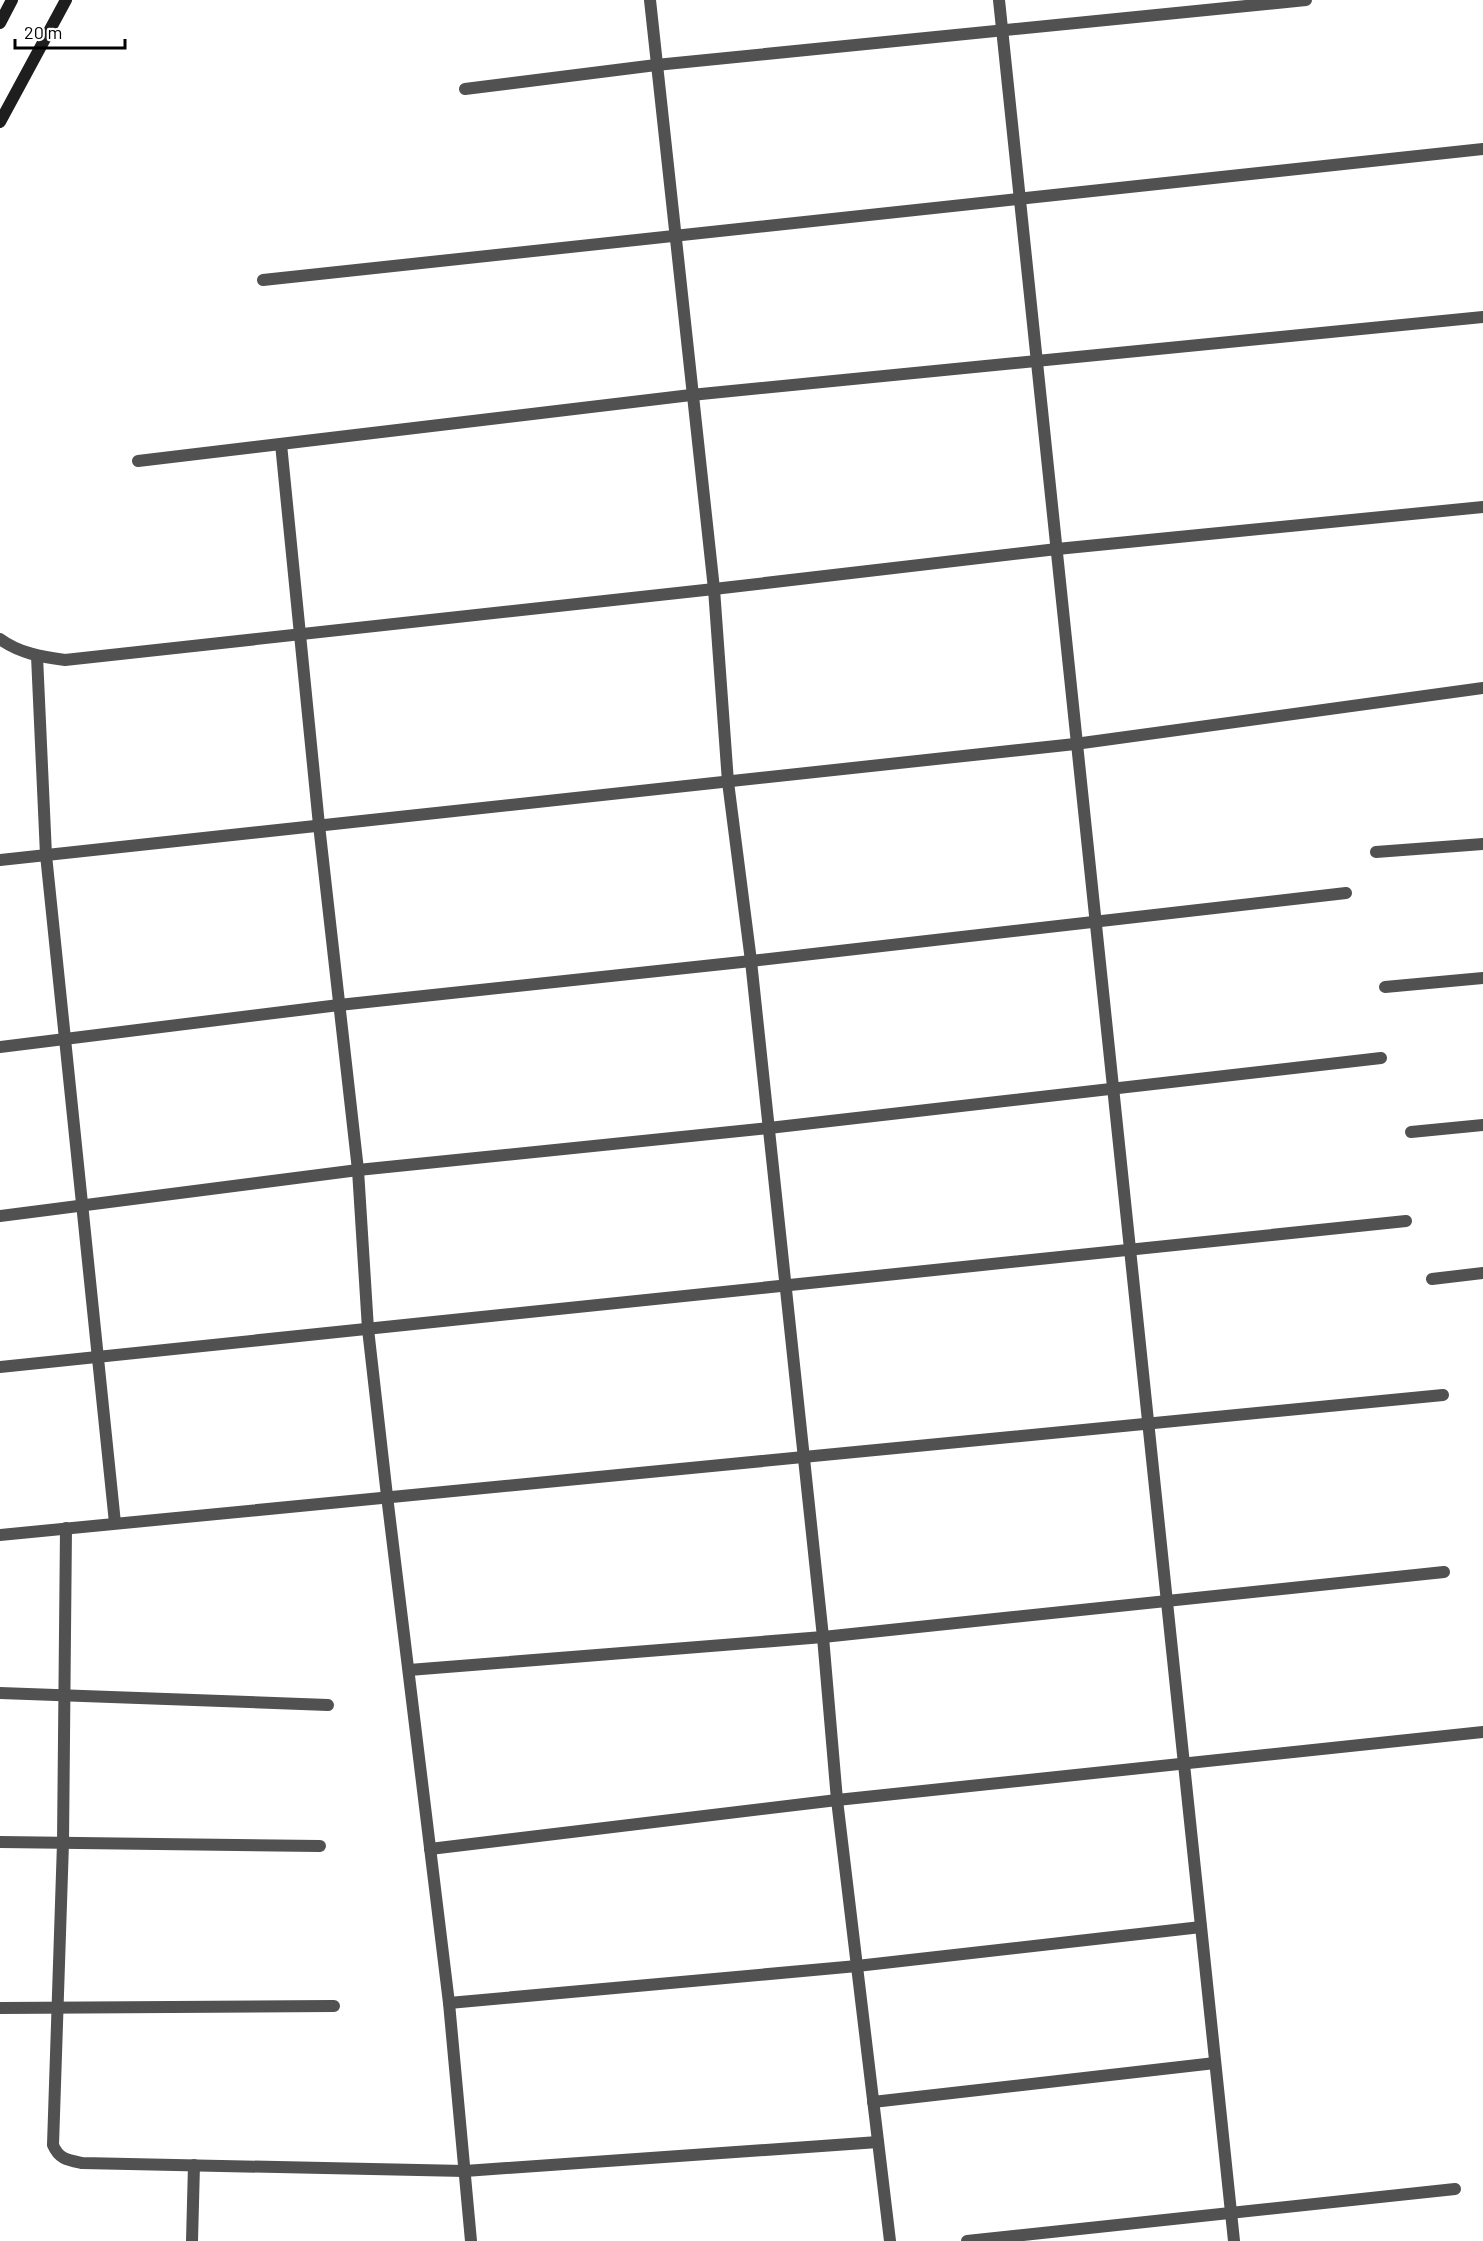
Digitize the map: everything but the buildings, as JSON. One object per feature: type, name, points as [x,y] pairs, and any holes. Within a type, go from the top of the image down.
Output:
[{"type":"street","points":[[0,23],[12,0]]},
{"type":"street","points":[[0,122],[66,0]]},
{"type":"street","points":[[650,0],[714,590],[728,782],[751,962],[786,1285],[823,1637],[837,1800],[890,2241]]},
{"type":"street","points":[[999,0],[1234,2241]]},
{"type":"street","points":[[465,89],[656,65],[1306,0]]},
{"type":"street","points":[[263,280],[1483,149]]},
{"type":"street","points":[[138,461],[692,395],[1483,317]]},
{"type":"street","points":[[281,444],[319,825],[358,1170],[368,1329],[449,2003],[471,2241]]},
{"type":"street","points":[[0,639],[9,646],[37,656],[65,660],[714,590],[1057,549],[1483,507]]},
{"type":"street","points":[[37,656],[46,855],[115,1523]]},
{"type":"street","points":[[0,860],[1076,744],[1483,688]]},
{"type":"street","points":[[1376,852],[1483,844]]},
{"type":"street","points":[[0,1047],[339,1005],[751,962],[1346,893]]},
{"type":"street","points":[[1385,987],[1483,978]]},
{"type":"street","points":[[0,1216],[358,1170],[769,1128],[1381,1058]]},
{"type":"street","points":[[1411,1132],[1483,1125]]},
{"type":"street","points":[[0,1367],[1406,1221]]},
{"type":"street","points":[[1432,1279],[1483,1273]]},
{"type":"street","points":[[0,1535],[1443,1395]]},
{"type":"street","points":[[66,1528],[63,1843],[53,2145],[57,2154],[82,2163],[465,2171],[878,2142]]},
{"type":"street","points":[[409,1670],[823,1637],[1444,1572]]},
{"type":"street","points":[[0,1693],[328,1705]]},
{"type":"street","points":[[430,1849],[837,1800],[1483,1732]]},
{"type":"street","points":[[0,1842],[320,1846]]},
{"type":"street","points":[[449,2003],[857,1966],[1201,1927]]},
{"type":"street","points":[[0,2008],[334,2006]]},
{"type":"street","points":[[873,2102],[1215,2063]]},
{"type":"street","points":[[192,2241],[194,2165]]},
{"type":"street","points":[[967,2241],[1455,2189]]}]
